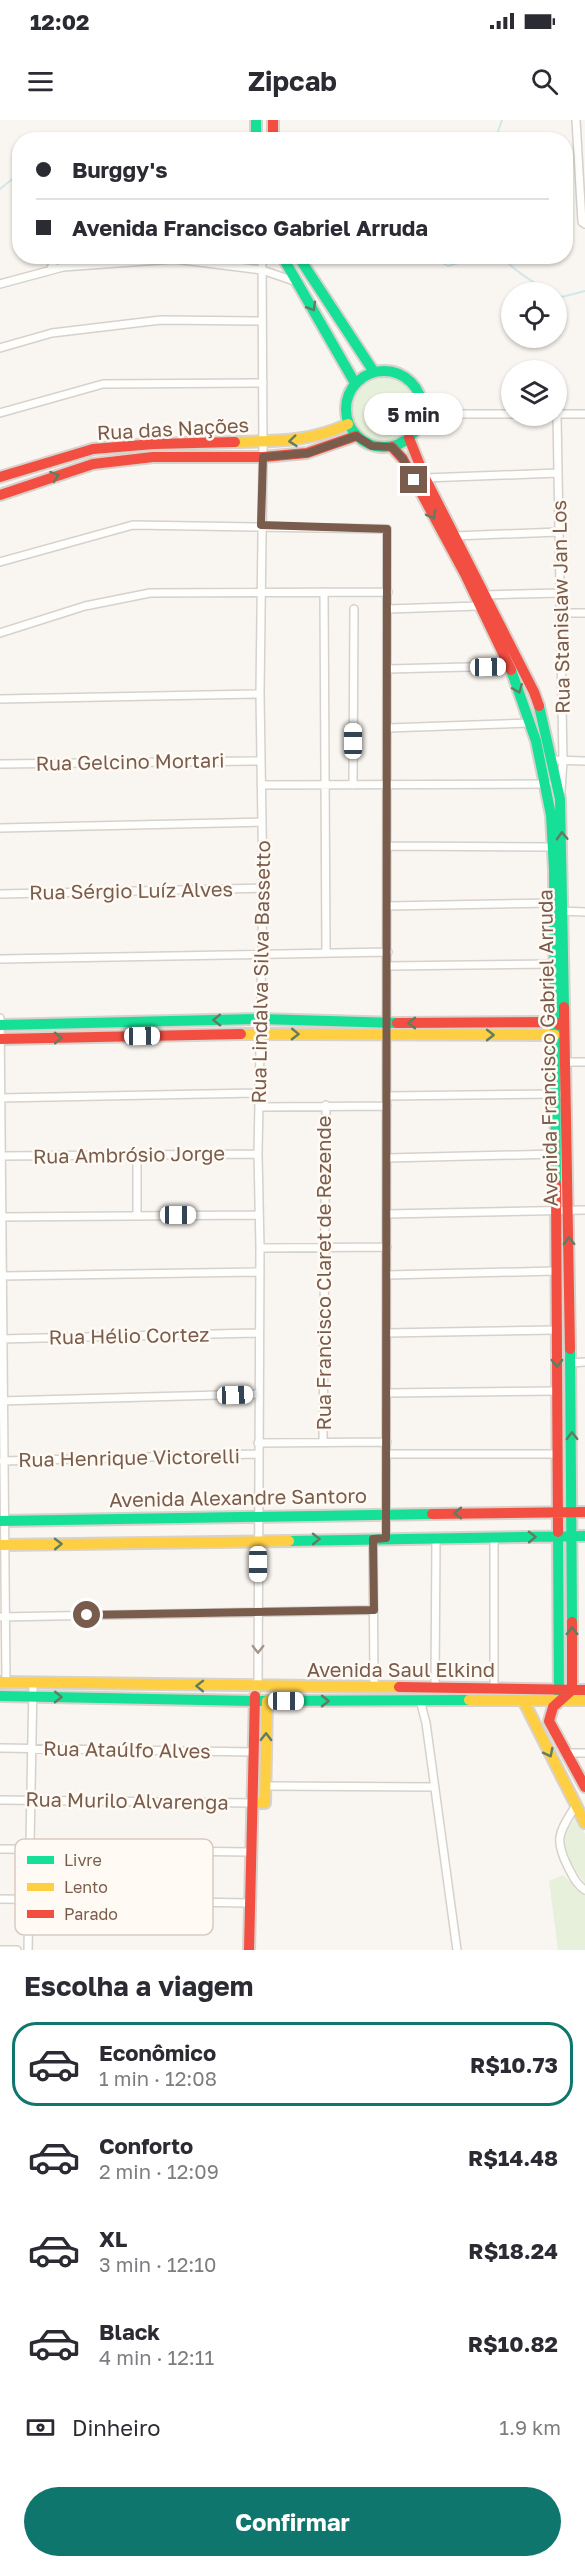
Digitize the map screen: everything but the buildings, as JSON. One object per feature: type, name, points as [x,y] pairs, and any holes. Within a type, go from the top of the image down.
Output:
[{"type":"main road","points":[[287,264],[355,383]]},
{"type":"main road","points":[[303,264],[374,372]]},
{"type":"main road","points":[[374,372],[393,372],[409,380],[420,396],[422,414],[419,426],[409,438],[392,447],[372,446],[356,436],[348,423],[346,400],[355,383],[374,372]]},
{"type":"main road","name":"Rua das Nações","points":[[0,477],[93,449],[154,444],[299,441],[332,432],[348,423]]},
{"type":"main road","name":"Rua das Nações","points":[[0,495],[93,464],[153,457],[263,457],[308,453],[356,436]]},
{"type":"main road","name":"Avenida Francisco Gabriel Arruda","points":[[409,438],[425,478],[534,692],[558,760],[560,799],[555,1022],[560,1036]]},
{"type":"main road","name":"Avenida Francisco Gabriel Arruda","points":[[392,447],[403,459],[508,666],[531,723],[547,784],[557,908],[561,1094],[568,1210],[573,1512],[572,1690]]},
{"type":"main road","points":[[0,1026],[261,1019],[387,1023],[555,1022]]},
{"type":"main road","points":[[0,1039],[261,1034],[560,1036]]},
{"type":"main road","name":"Avenida Francisco Gabriel Arruda","points":[[561,1094],[556,1154],[559,1695],[551,1707],[549,1721],[568,1753]]},
{"type":"main road","name":"Avenida Alexandre Santoro","points":[[3,1521],[386,1513],[585,1512]]},
{"type":"main road","points":[[3,1544],[585,1536]]},
{"type":"main road","name":"Avenida Saul Elkind","points":[[3,1682],[494,1689],[559,1695],[585,1700]]},
{"type":"main road","points":[[374,1686],[374,1700]]},
{"type":"main road","points":[[258,1687],[253,1701],[254,1752],[260,1785]]},
{"type":"main road","points":[[249,1950],[253,1803],[266,1766],[267,1701],[258,1687]]},
{"type":"main road","points":[[420,1700],[415,1694],[417,1691],[435,1688]]},
{"type":"main road","points":[[559,1695],[572,1690],[585,1690]]},
{"type":"main road","name":"Avenida Saul Elkind","points":[[0,1696],[267,1701],[523,1700],[559,1695]]},
{"type":"main road","points":[[523,1700],[585,1823]]},
{"type":"main road","points":[[568,1753],[585,1787]]},
{"type":"street","points":[[576,120],[582,168],[584,223]]},
{"type":"street","points":[[50,270],[53,264]]},
{"type":"street","points":[[0,284],[63,267],[105,264]]},
{"type":"street","points":[[214,264],[262,270],[297,282]]},
{"type":"street","name":"Rua Lindalva Silva Bassetto","points":[[258,1687],[260,1248],[258,1154],[263,888],[260,694],[263,457],[262,264]]},
{"type":"street","points":[[0,348],[52,333],[161,320],[262,321]]},
{"type":"street","points":[[0,413],[103,384],[263,382]]},
{"type":"street","points":[[422,414],[501,414]]},
{"type":"street","points":[[567,414],[585,414]]},
{"type":"street","name":"Rua Stanislaw Jan Los","points":[[557,426],[561,613],[558,760]]},
{"type":"street","points":[[425,478],[558,473]]},
{"type":"street","points":[[0,562],[133,525],[261,525],[387,529],[386,1538]]},
{"type":"street","points":[[454,536],[559,532]]},
{"type":"street","points":[[324,592],[326,952]]},
{"type":"street","points":[[0,633],[85,606],[150,593],[388,592]]},
{"type":"street","points":[[484,595],[560,593]]},
{"type":"street","points":[[388,609],[479,606]]},
{"type":"street","points":[[353,785],[354,609]]},
{"type":"street","points":[[561,613],[585,613]]},
{"type":"street","points":[[388,669],[508,666]]},
{"type":"street","points":[[0,699],[260,694]]},
{"type":"street","points":[[388,728],[531,723]]},
{"type":"street","points":[[558,760],[585,761]]},
{"type":"street","name":"Rua Gelcino Mortari","points":[[0,764],[261,761]]},
{"type":"street","points":[[261,786],[547,784]]},
{"type":"street","points":[[0,828],[262,822]]},
{"type":"street","points":[[388,846],[552,847]]},
{"type":"street","name":"Rua Sérgio Luíz Alves","points":[[0,894],[263,888]]},
{"type":"street","points":[[388,906],[557,908],[585,912]]},
{"type":"street","points":[[0,959],[388,952]]},
{"type":"street","points":[[388,966],[555,964]]},
{"type":"street","points":[[0,1018],[3,1682]]},
{"type":"street","points":[[561,1062],[585,1062]]},
{"type":"street","points":[[0,1098],[259,1093]]},
{"type":"street","points":[[387,1096],[561,1094]]},
{"type":"street","name":"Rua Francisco Claret de Rezende","points":[[323,1442],[326,1105]]},
{"type":"street","points":[[260,1107],[387,1106]]},
{"type":"street","name":"Rua Ambrósio Jorge","points":[[1,1156],[258,1154]]},
{"type":"street","points":[[387,1158],[556,1154]]},
{"type":"street","points":[[137,1155],[137,1215]]},
{"type":"street","points":[[387,1214],[585,1210]]},
{"type":"street","points":[[1,1217],[259,1215]]},
{"type":"street","points":[[260,1248],[387,1247]]},
{"type":"street","points":[[387,1275],[556,1271]]},
{"type":"street","points":[[2,1276],[259,1272]]},
{"type":"street","points":[[387,1333],[557,1330]]},
{"type":"street","name":"Rua Hélio Cortez","points":[[2,1339],[258,1333]]},
{"type":"street","points":[[571,1363],[585,1362]]},
{"type":"street","points":[[387,1393],[557,1391]]},
{"type":"street","points":[[2,1401],[258,1394]]},
{"type":"street","points":[[258,1443],[387,1442]]},
{"type":"street","name":"Rua Henrique Victorelli","points":[[2,1461],[258,1454]]},
{"type":"street","points":[[387,1454],[558,1454]]},
{"type":"street","points":[[494,1537],[494,1689]]},
{"type":"street","points":[[435,1688],[436,1538]]},
{"type":"street","points":[[373,1539],[374,1686]]},
{"type":"street","points":[[3,1617],[374,1610]]},
{"type":"street","points":[[29,1839],[33,1683]]},
{"type":"street","points":[[420,1700],[426,1723],[457,1950]]},
{"type":"street","name":"Rua Ataúlfo Alves","points":[[0,1748],[254,1752]]},
{"type":"street","points":[[568,1753],[585,1753]]},
{"type":"street","points":[[260,1785],[435,1787]]},
{"type":"street","name":"Rua Murilo Alvarenga","points":[[0,1800],[253,1803]]},
{"type":"street","points":[[576,1805],[561,1830],[559,1849],[576,1882],[585,1890]]},
{"type":"street","points":[[213,1851],[251,1852]]},
{"type":"street","points":[[213,1902],[250,1903]]},
{"type":"street","points":[[28,1935],[28,1950]]},
{"type":"street","points":[[0,1950],[17,1950]]},
{"type":"green space","points":[[383,377],[395,379],[406,386],[413,397],[415,409],[413,421],[406,432],[395,439],[383,441],[371,439],[360,432],[353,421],[351,409],[353,397],[360,386],[371,379]]},
{"type":"green space","points":[[576,1816],[585,1834],[585,1883],[571,1862],[565,1844],[565,1838]]},
{"type":"green space","points":[[563,1875],[585,1895],[585,1950],[558,1950],[549,1881]]},
{"type":"waterway","points":[[498,132],[502,120]]},
{"type":"waterway","points":[[0,189],[12,179]]},
{"type":"waterway","points":[[444,264],[448,266],[455,264]]},
{"type":"waterway","points":[[510,264],[533,282]]},
{"type":"waterway","points":[[567,296],[585,291]]},
{"type":"traffic: fast","points":[[256,120],[256,132]]},
{"type":"traffic: fast","points":[[287,264],[355,383]]},
{"type":"traffic: fast","points":[[303,264],[374,372]]},
{"type":"traffic: fast","points":[[377,371],[391,371],[405,377],[416,388],[422,402],[422,409],[419,424],[411,436],[391,447],[377,447],[363,441],[352,430],[346,416],[346,402],[352,388],[363,377],[377,371]]},
{"type":"traffic: fast","points":[[511,670],[536,741],[551,815],[554,869],[556,1184]]},
{"type":"traffic: fast","points":[[539,706],[560,799],[564,1007]]},
{"type":"traffic: fast","points":[[0,1025],[261,1019],[397,1023]]},
{"type":"traffic: fast","points":[[570,1349],[572,1622]]},
{"type":"traffic: fast","points":[[0,1521],[432,1514]]},
{"type":"traffic: fast","points":[[558,1532],[559,1701]]},
{"type":"traffic: fast","points":[[289,1541],[585,1536]]},
{"type":"traffic: fast","points":[[0,1696],[253,1701],[469,1700]]},
{"type":"traffic: slow","points":[[235,442],[279,441],[307,437],[348,424]]},
{"type":"traffic: slow","points":[[241,1034],[555,1035]]},
{"type":"traffic: slow","points":[[0,1545],[289,1541]]},
{"type":"traffic: slow","points":[[0,1682],[399,1687]]},
{"type":"traffic: slow","points":[[469,1700],[585,1700]]},
{"type":"traffic: slow","points":[[523,1700],[585,1823]]},
{"type":"traffic: slow","points":[[253,1803],[265,1803],[267,1701]]},
{"type":"traffic: jam","points":[[273,120],[273,132]]},
{"type":"traffic: jam","points":[[0,495],[93,464],[153,457],[263,457],[307,453],[356,436]]},
{"type":"traffic: jam","points":[[409,438],[425,478],[539,706]]},
{"type":"traffic: jam","points":[[0,477],[93,449],[154,444],[235,442]]},
{"type":"traffic: jam","points":[[392,447],[403,459],[466,576],[511,670]]},
{"type":"traffic: jam","points":[[564,1007],[570,1349]]},
{"type":"traffic: jam","points":[[397,1023],[555,1022],[559,1025]]},
{"type":"traffic: jam","points":[[0,1039],[241,1034]]},
{"type":"traffic: jam","points":[[556,1184],[558,1532]]},
{"type":"traffic: jam","points":[[432,1514],[585,1512]]},
{"type":"traffic: jam","points":[[572,1622],[572,1690],[553,1707],[549,1721],[585,1787]]},
{"type":"traffic: jam","points":[[399,1687],[585,1690]]},
{"type":"traffic: jam","points":[[249,1950],[255,1696]]},
{"type":"route","points":[[87,1615],[374,1610],[373,1539],[386,1538],[387,529],[261,525],[263,457],[308,453],[356,436],[372,446],[392,447],[403,459],[414,480]]}]
